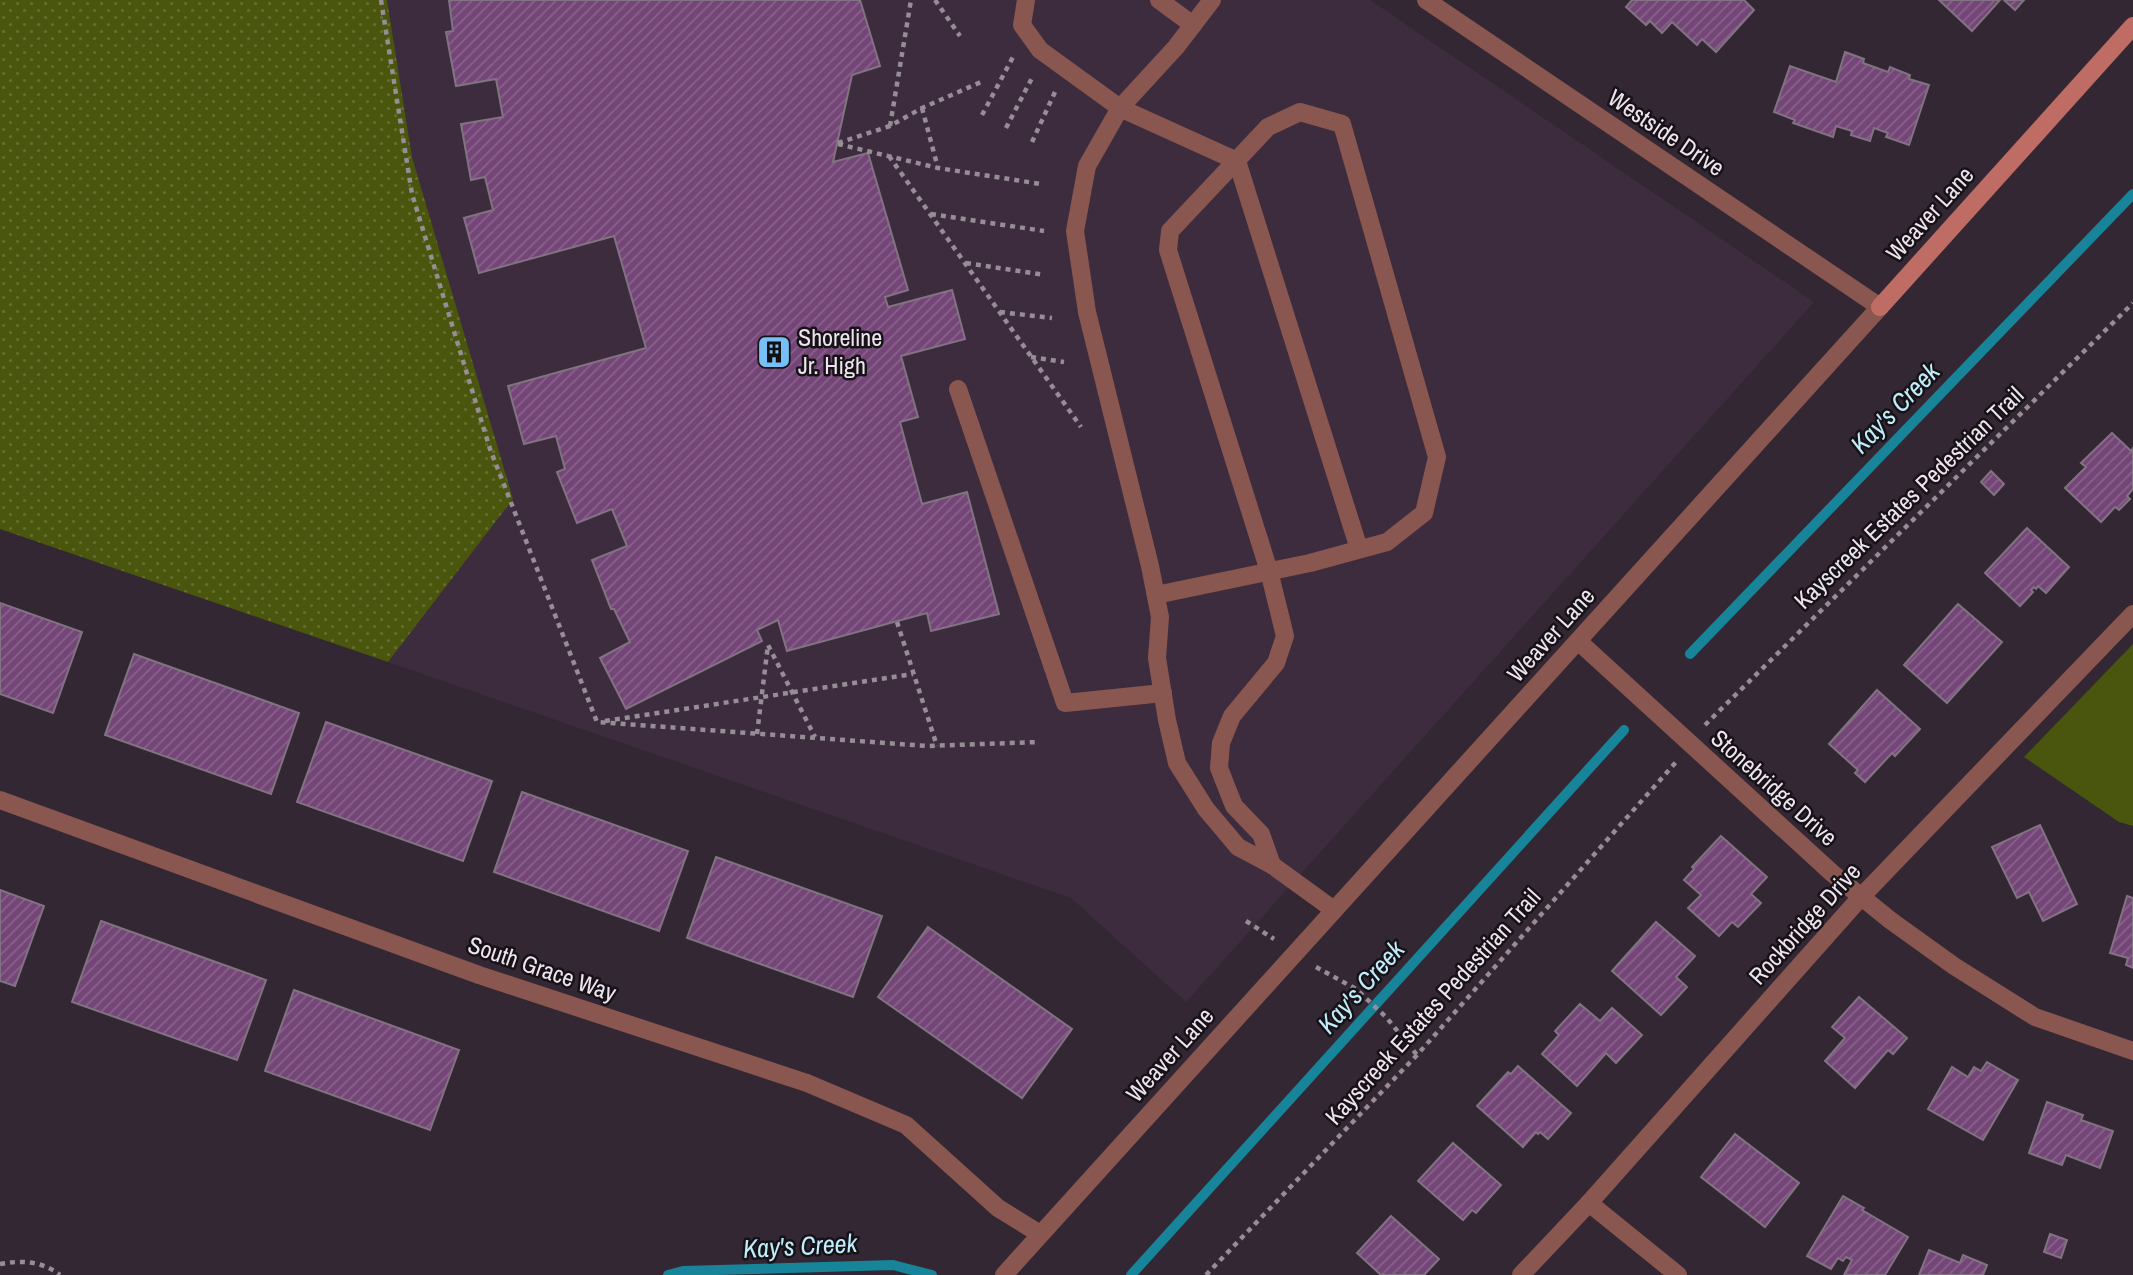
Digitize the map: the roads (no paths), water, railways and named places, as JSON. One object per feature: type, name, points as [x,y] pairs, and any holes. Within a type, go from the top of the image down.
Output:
[{"type":"street","points":[[1026,0],[1021,25],[1045,53],[1120,108],[1237,162],[1359,549]]},
{"type":"street","points":[[1159,0],[1193,25]]},
{"type":"street","points":[[1212,0],[1176,47],[1120,108],[1087,166],[1075,231],[1087,312],[1156,595],[1160,617],[1157,658],[1177,763],[1206,809],[1238,847],[1272,865],[1334,910]]},
{"type":"street","name":"Westside Drive","points":[[1426,0],[1880,307]]},
{"type":"street","name":"Weaver Lane","points":[[1003,1275],[2133,26]]},
{"type":"street","points":[[1156,595],[1269,571],[1387,542],[1424,513],[1437,457],[1342,124],[1300,112],[1268,127],[1170,231],[1168,250],[1269,571],[1285,636],[1276,663],[1232,716],[1221,743],[1219,768],[1234,806],[1261,834],[1272,865]]},
{"type":"street","points":[[958,389],[1065,703],[1163,693]]},
{"type":"street","name":"Rockbridge Drive","points":[[1521,1275],[1861,897],[2133,614]]},
{"type":"street","name":"Stonebridge Drive","points":[[1578,641],[1812,855],[1861,897],[1954,967],[2035,1017],[2133,1051]]},
{"type":"street","name":"South Grace Way","points":[[0,800],[479,975],[807,1083],[860,1104],[906,1125],[998,1208],[1040,1234]]},
{"type":"street","points":[[1588,1203],[1678,1275]]},
{"type":"waterway","name":"Kay's Creek","points":[[1690,654],[2133,194]]},
{"type":"waterway","name":"Kay's Creek","points":[[1131,1275],[1624,730]]},
{"type":"waterway","name":"Kay's Creek","points":[[668,1275],[683,1271],[893,1265],[932,1275]]},
{"type":"place","name":"Shoreline Jr. High","points":[[774,352]]}]
